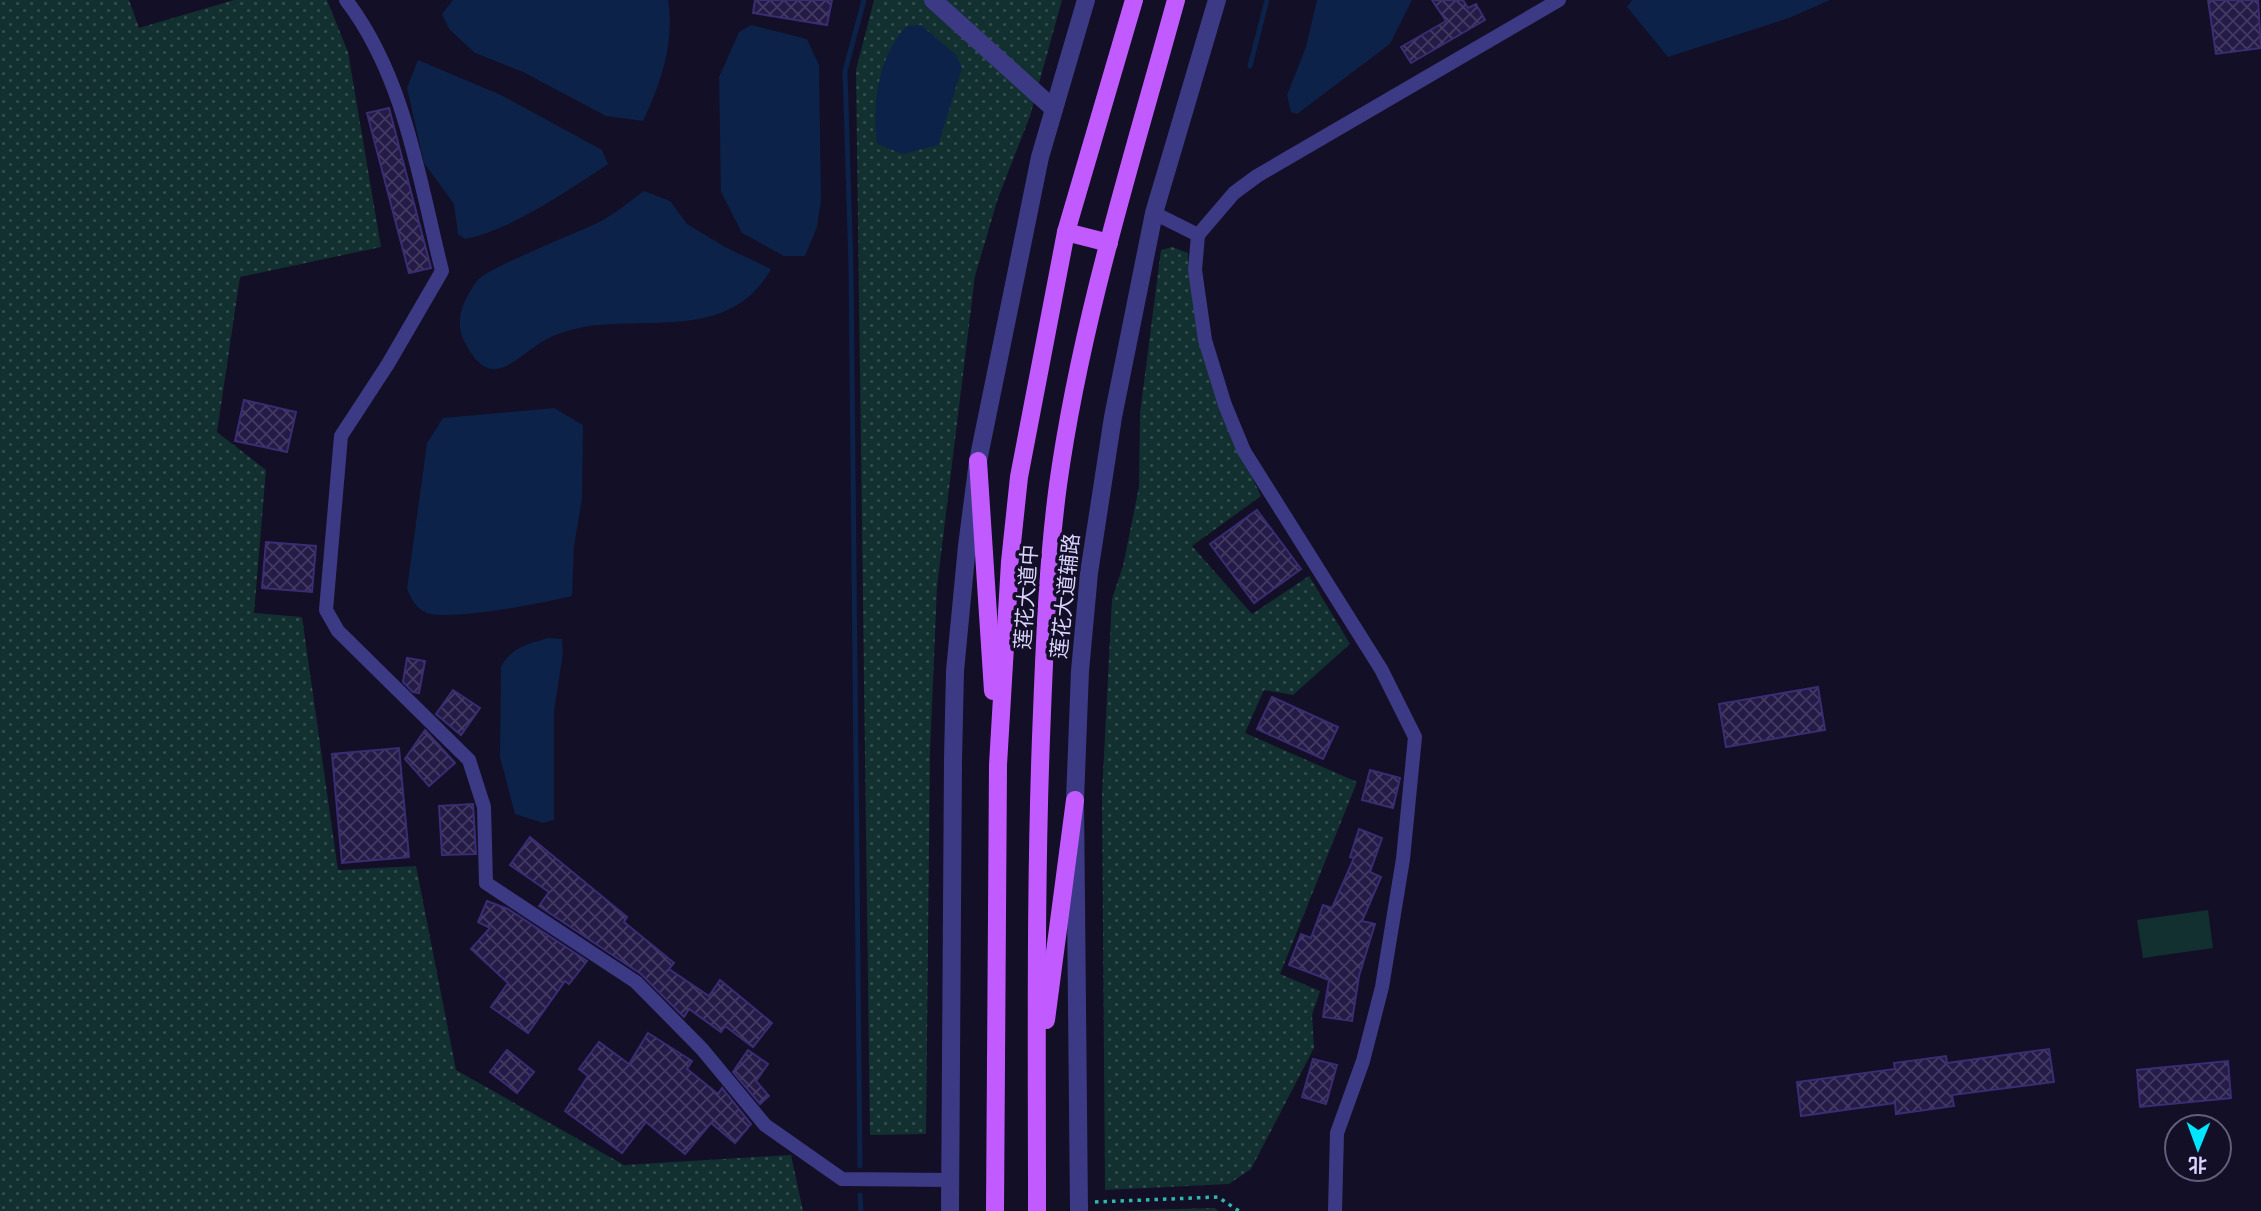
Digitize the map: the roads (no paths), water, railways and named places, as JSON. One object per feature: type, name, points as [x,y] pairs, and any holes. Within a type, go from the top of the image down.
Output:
[{"type":"main road","name":"莲花大道中","points":[[995,1211],[998,765],[1010,562],[1019,478],[1066,232],[1134,0]]},
{"type":"main road","name":"莲花大道中","points":[[1037,1211],[1036,849],[1049,571],[1072,396],[1109,243],[1176,0]]},
{"type":"main road","points":[[1066,232],[1109,243]]},
{"type":"main road","points":[[978,461],[998,765]]},
{"type":"main road","points":[[1037,1086],[1075,800]]},
{"type":"street","points":[[346,0],[367,27],[400,103],[442,271],[388,364],[341,436],[327,610],[338,631],[470,760],[484,807],[486,883],[636,982],[702,1049],[765,1125],[842,1179],[951,1180]]},
{"type":"street","points":[[933,0],[1054,109]]},
{"type":"street","points":[[950,1211],[956,671],[978,461],[1040,157],[1086,0]]},
{"type":"street","name":"莲花大道辅路","points":[[1079,1206],[1075,800],[1089,573],[1113,417],[1154,213],[1217,0]]},
{"type":"street","points":[[1335,1211],[1336,1133],[1363,1061],[1382,987],[1403,859],[1415,737],[1381,669],[1244,451],[1225,405],[1205,340],[1195,270],[1198,235],[1234,193],[1257,176],[1559,0]]},
{"type":"street","points":[[1154,213],[1198,235]]},
{"type":"water","points":[[453,0],[668,0],[670,31],[665,62],[643,121],[606,116],[523,72],[475,53],[449,29],[442,14]]},
{"type":"water","points":[[1317,0],[1412,0],[1390,44],[1297,114],[1291,112],[1287,95],[1306,47]]},
{"type":"water","points":[[1632,0],[1830,0],[1789,18],[1668,57],[1627,7]]},
{"type":"water","points":[[751,25],[807,39],[819,65],[821,200],[817,227],[805,256],[784,256],[742,233],[721,192],[719,77],[739,32]]},
{"type":"water","points":[[921,25],[956,55],[962,68],[938,145],[903,154],[877,144],[879,81],[889,51],[897,38],[907,26]]},
{"type":"water","points":[[418,60],[501,95],[602,150],[608,164],[520,218],[483,235],[465,239],[458,234],[454,204],[424,163],[407,88]]},
{"type":"water","points":[[644,191],[670,201],[687,224],[725,247],[771,269],[754,292],[734,307],[711,316],[661,323],[609,324],[564,332],[539,344],[505,367],[494,369],[484,366],[474,357],[463,339],[460,316],[468,294],[477,281],[498,267],[601,221]]},
{"type":"water","points":[[554,408],[583,425],[582,499],[574,546],[572,596],[477,613],[440,615],[423,611],[414,603],[407,589],[427,443],[443,418]]},
{"type":"water","points":[[548,638],[562,639],[563,653],[554,711],[554,820],[543,823],[515,814],[500,757],[501,667],[515,651]]},
{"type":"waterway","points":[[860,1166],[851,268],[845,71],[864,0]]},
{"type":"waterway","points":[[1250,66],[1267,0]]},
{"type":"waterway","points":[[860,1195],[861,1211]]}]
